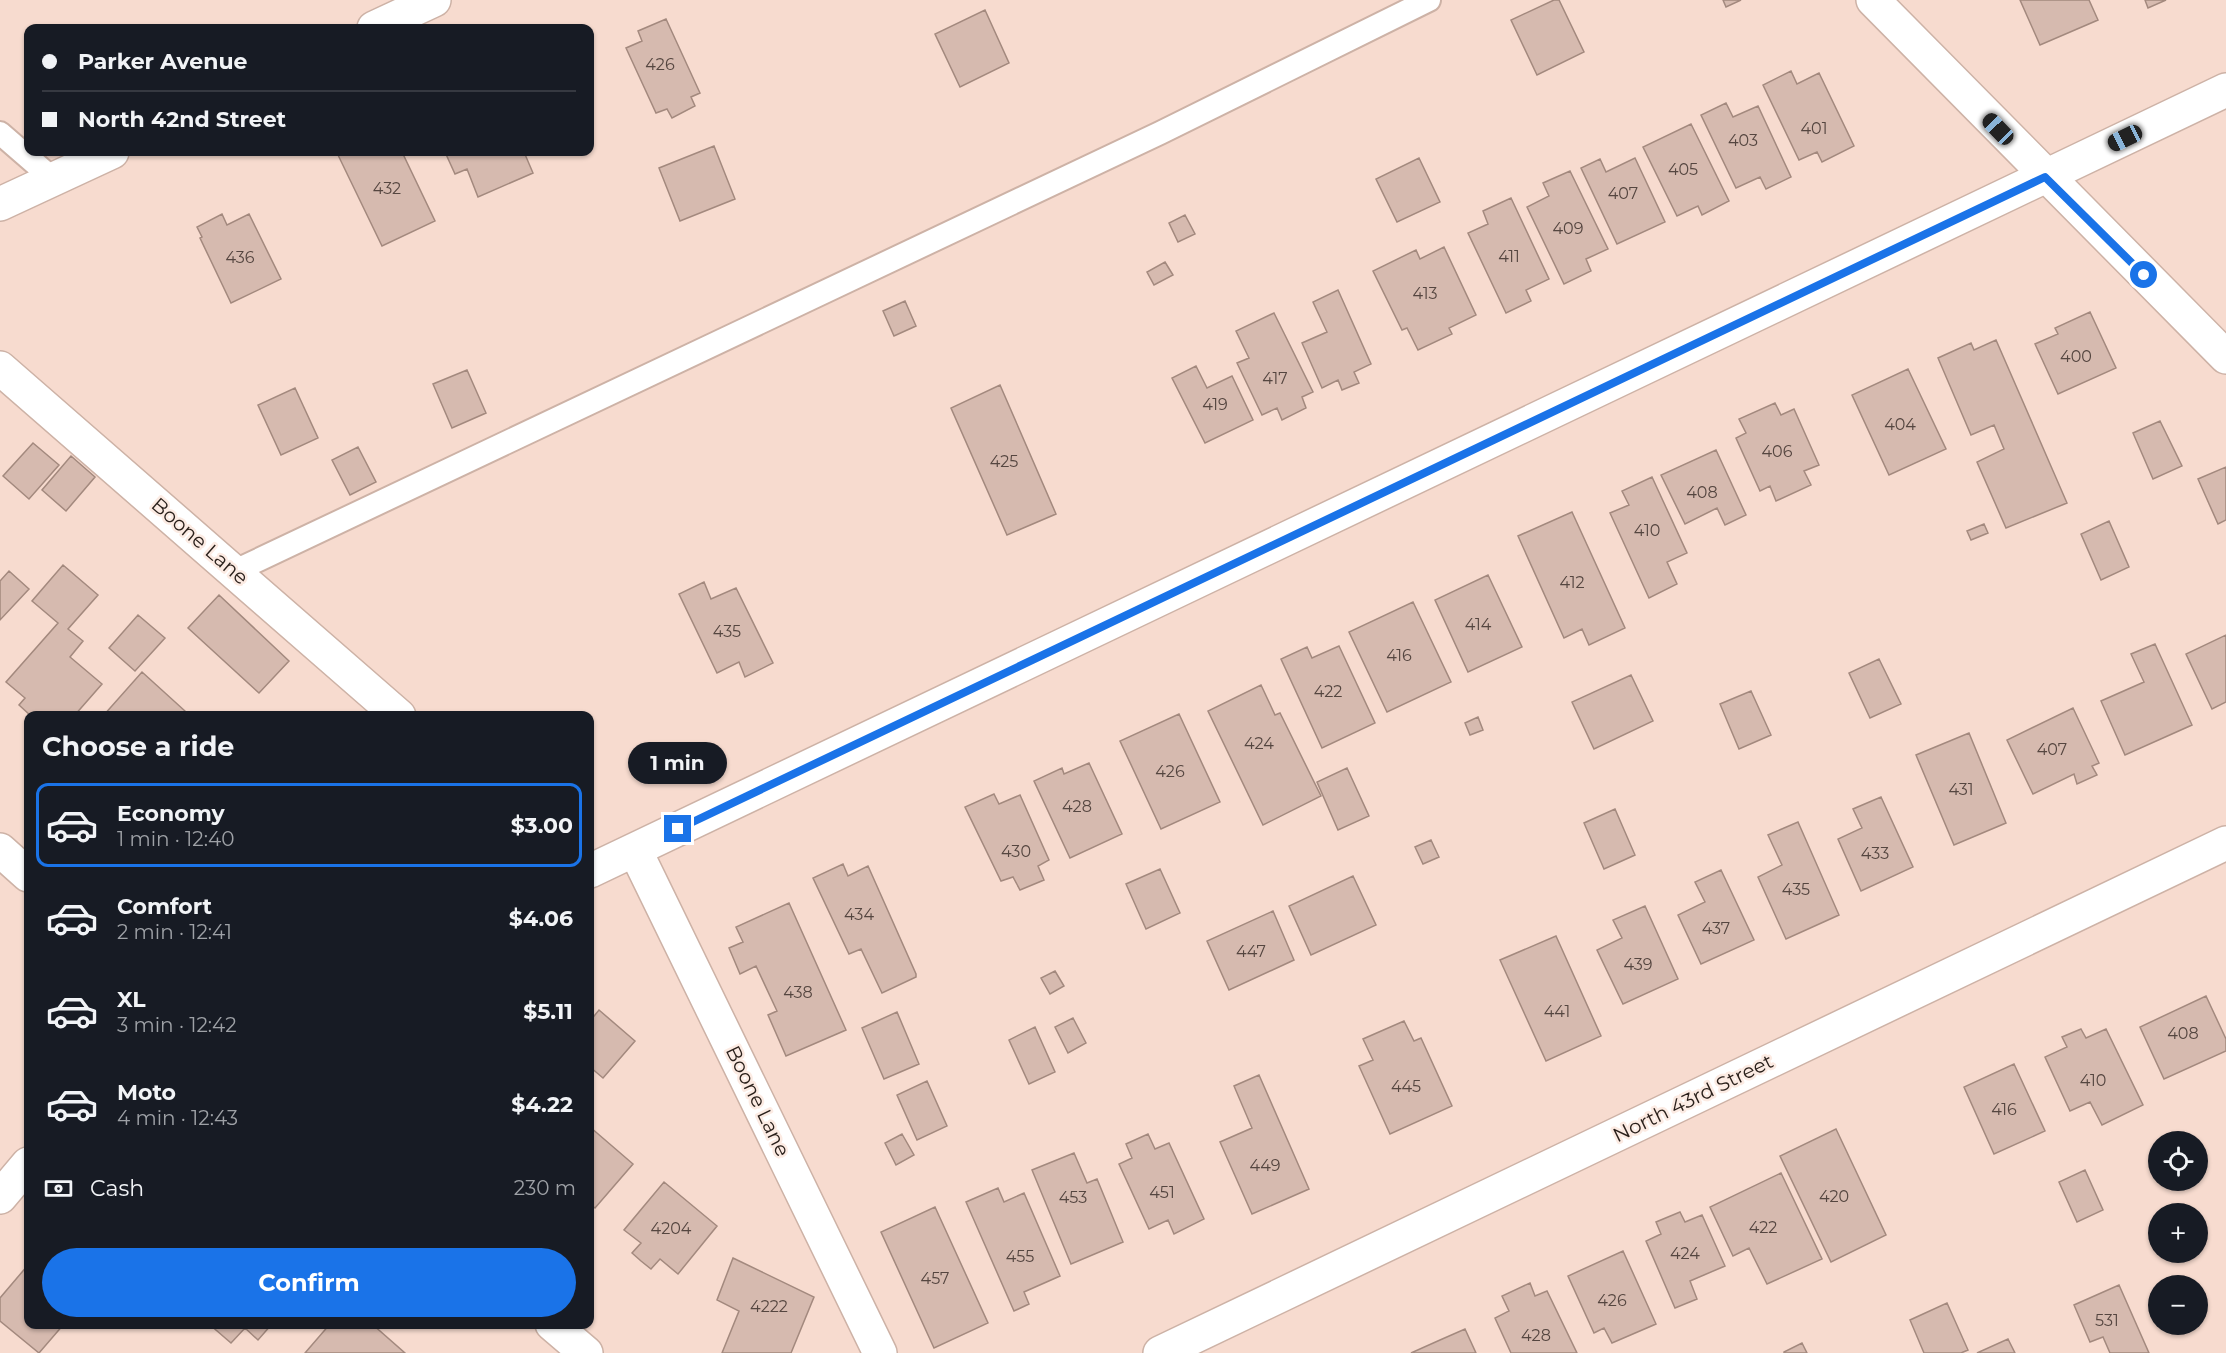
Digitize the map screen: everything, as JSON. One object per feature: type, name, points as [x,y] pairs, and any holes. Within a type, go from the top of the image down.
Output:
[{"type":"street","points":[[383,24],[434,0]]},
{"type":"street","points":[[1873,0],[2045,177],[2226,357]]},
{"type":"street","points":[[594,869],[2226,90]]},
{"type":"street","points":[[0,204],[103,156]]},
{"type":"street","name":"Boone Lane","points":[[0,368],[393,711]]},
{"type":"street","name":"North 43rd Street","points":[[1160,1353],[2226,843]]},
{"type":"street","points":[[0,850],[24,871]]},
{"type":"street","name":"Boone Lane","points":[[635,850],[880,1353]]},
{"type":"street","points":[[0,1197],[24,1169]]},
{"type":"street","points":[[558,1329],[586,1353]]},
{"type":"lane","points":[[235,571],[1160,133],[1429,0]]},
{"type":"lane","points":[[0,133],[24,154]]},
{"type":"lane","points":[[26,156],[53,179]]},
{"type":"building","points":[[1554,0],[1559,0],[1584,52],[1537,75],[1511,20]]},
{"type":"building","points":[[1723,0],[1741,0],[1726,7]]},
{"type":"building","points":[[2020,0],[2089,0],[2098,20],[2040,45]]},
{"type":"building","points":[[2145,0],[2166,0],[2148,8]]},
{"type":"building","points":[[985,10],[1009,63],[960,87],[935,34]]},
{"type":"building","points":[[666,19],[700,93],[691,97],[695,106],[672,118],[667,109],[656,113],[626,48],[642,41],[638,31]]},
{"type":"building","points":[[1791,71],[1797,84],[1819,73],[1854,146],[1822,162],[1817,152],[1799,160],[1763,85]]},
{"type":"building","points":[[1726,103],[1733,117],[1758,106],[1791,177],[1766,189],[1760,177],[1736,188],[1701,115]]},
{"type":"building","points":[[1691,124],[1729,201],[1702,215],[1698,206],[1677,216],[1643,147]]},
{"type":"building","points":[[714,146],[735,199],[680,221],[659,168]]},
{"type":"building","points":[[338,156],[404,156],[435,221],[382,246]]},
{"type":"building","points":[[447,156],[526,156],[533,173],[478,197],[467,169],[455,174]]},
{"type":"building","points":[[1419,158],[1440,202],[1397,222],[1376,179]]},
{"type":"building","points":[[1635,158],[1665,222],[1617,244],[1581,168],[1600,159],[1606,172]]},
{"type":"building","points":[[1570,171],[1608,249],[1586,259],[1591,271],[1564,284],[1527,207],[1549,196],[1543,183]]},
{"type":"building","points":[[1511,198],[1549,279],[1526,290],[1531,301],[1506,313],[1468,233],[1488,224],[1483,211]]},
{"type":"building","points":[[222,214],[227,225],[249,214],[281,279],[231,303],[197,227]]},
{"type":"building","points":[[1185,215],[1195,234],[1178,242],[1169,223]]},
{"type":"building","points":[[1444,247],[1476,315],[1449,328],[1452,334],[1418,350],[1407,328],[1402,330],[1373,271],[1416,250],[1420,259]]},
{"type":"building","points":[[1165,262],[1173,275],[1154,285],[1147,272]]},
{"type":"building","points":[[1338,290],[1371,364],[1354,372],[1359,383],[1342,390],[1338,380],[1322,388],[1302,343],[1327,332],[1313,302]]},
{"type":"building","points":[[905,301],[916,326],[894,336],[883,311]]},
{"type":"building","points":[[2090,312],[2116,368],[2058,394],[2035,344],[2058,334],[2055,328]]},
{"type":"building","points":[[1274,313],[1313,392],[1302,397],[1306,408],[1282,420],[1277,408],[1262,415],[1237,363],[1249,358],[1236,331]]},
{"type":"building","points":[[1996,340],[2067,503],[2006,528],[1977,462],[2004,449],[1994,425],[1971,435],[1938,358],[1971,343],[1974,350]]},
{"type":"building","points":[[1196,366],[1207,388],[1232,376],[1253,420],[1205,443],[1172,378]]},
{"type":"building","points":[[1908,369],[1946,449],[1889,475],[1852,395]]},
{"type":"building","points":[[467,370],[486,413],[452,428],[433,384]]},
{"type":"building","points":[[1000,385],[1056,514],[1007,535],[951,408]]},
{"type":"building","points":[[295,388],[318,438],[281,455],[258,405]]},
{"type":"building","points":[[1775,403],[1781,415],[1794,409],[1819,465],[1804,471],[1811,485],[1776,501],[1770,486],[1760,491],[1736,438],[1746,433],[1739,419]]},
{"type":"building","points":[[2160,421],[2182,466],[2153,479],[2133,433]]},
{"type":"building","points":[[33,443],[59,465],[29,499],[3,476]]},
{"type":"building","points":[[358,447],[376,482],[350,495],[332,460]]},
{"type":"building","points":[[1716,450],[1746,515],[1725,525],[1717,508],[1685,524],[1661,475]]},
{"type":"building","points":[[71,456],[95,477],[66,511],[42,490]]},
{"type":"building","points":[[2226,467],[2226,520],[2218,524],[2198,479]]},
{"type":"building","points":[[1652,477],[1687,553],[1667,562],[1677,584],[1649,598],[1610,513],[1629,505],[1622,491]]},
{"type":"building","points":[[1572,512],[1625,628],[1589,645],[1582,629],[1564,638],[1518,536]]},
{"type":"building","points":[[2109,521],[2129,567],[2101,580],[2081,534]]},
{"type":"building","points":[[1984,524],[1988,533],[1971,540],[1967,531]]},
{"type":"building","points":[[63,565],[98,595],[68,629],[83,641],[70,657],[102,684],[78,711],[26,711],[19,705],[25,698],[6,682],[58,623],[32,601]]},
{"type":"building","points":[[9,571],[29,589],[0,620],[0,581]]},
{"type":"building","points":[[1488,575],[1522,647],[1468,672],[1435,600]]},
{"type":"building","points":[[704,582],[711,599],[736,588],[773,663],[745,677],[739,662],[717,673],[679,594]]},
{"type":"building","points":[[219,595],[289,661],[259,693],[188,628]]},
{"type":"building","points":[[1413,602],[1451,682],[1387,712],[1349,632]]},
{"type":"building","points":[[138,615],[165,638],[135,671],[109,648]]},
{"type":"building","points":[[2226,635],[2226,702],[2212,709],[2186,654]]},
{"type":"building","points":[[2155,644],[2192,725],[2125,755],[2101,701],[2144,682],[2131,654]]},
{"type":"building","points":[[1339,646],[1375,723],[1322,748],[1281,659],[1307,647],[1312,658]]},
{"type":"building","points":[[1879,659],[1901,704],[1870,718],[1849,673]]},
{"type":"building","points":[[142,672],[185,711],[107,711]]},
{"type":"building","points":[[1631,675],[1653,721],[1594,749],[1572,702]]},
{"type":"building","points":[[1261,685],[1275,715],[1280,713],[1321,796],[1263,825],[1208,711]]},
{"type":"building","points":[[1751,691],[1771,735],[1739,749],[1720,704]]},
{"type":"building","points":[[2073,708],[2099,763],[2092,766],[2097,775],[2077,784],[2074,774],[2033,794],[2007,740]]},
{"type":"building","points":[[1179,714],[1220,802],[1161,829],[1120,741]]},
{"type":"building","points":[[1478,717],[1483,730],[1470,735],[1465,723]]},
{"type":"building","points":[[1969,733],[2006,823],[1954,845],[1916,755]]},
{"type":"building","points":[[1089,763],[1122,834],[1070,858],[1034,781],[1062,768],[1064,774]]},
{"type":"building","points":[[1347,768],[1369,816],[1338,830],[1317,782]]},
{"type":"building","points":[[994,794],[999,804],[1020,795],[1049,860],[1038,866],[1044,880],[1020,890],[1013,877],[1001,881],[965,807]]},
{"type":"building","points":[[1881,797],[1913,867],[1861,891],[1838,839],[1862,828],[1853,809]]},
{"type":"building","points":[[1615,809],[1635,855],[1604,869],[1584,823]]},
{"type":"building","points":[[1798,822],[1839,915],[1786,939],[1758,877],[1782,865],[1768,835]]},
{"type":"building","points":[[1431,840],[1439,857],[1423,864],[1415,847]]},
{"type":"building","points":[[843,864],[848,876],[868,866],[916,974],[916,977],[882,993],[861,949],[849,954],[813,878]]},
{"type":"building","points":[[1160,869],[1180,913],[1146,929],[1126,884]]},
{"type":"building","points":[[1721,870],[1754,940],[1701,964],[1678,915],[1705,902],[1695,882]]},
{"type":"building","points":[[1353,876],[1376,925],[1311,955],[1289,906]]},
{"type":"building","points":[[789,903],[846,1030],[786,1056],[768,1015],[777,1011],[756,966],[740,974],[729,948],[743,942],[736,927]]},
{"type":"building","points":[[1645,906],[1678,979],[1623,1004],[1597,950],[1622,938],[1613,920]]},
{"type":"building","points":[[1273,911],[1294,960],[1229,990],[1207,941]]},
{"type":"building","points":[[1556,936],[1601,1036],[1546,1061],[1500,960]]},
{"type":"building","points":[[1055,971],[1064,986],[1050,994],[1041,978]]},
{"type":"building","points":[[2206,996],[2226,1039],[2226,1051],[2164,1079],[2140,1027]]},
{"type":"building","points":[[599,1010],[635,1041],[603,1078],[594,1070],[594,1016]]},
{"type":"building","points":[[897,1012],[919,1064],[884,1079],[862,1028]]},
{"type":"building","points":[[1073,1018],[1086,1043],[1068,1053],[1055,1027]]},
{"type":"building","points":[[1404,1021],[1414,1041],[1421,1038],[1452,1106],[1390,1134],[1359,1066],[1373,1060],[1363,1039]]},
{"type":"building","points":[[1035,1027],[1055,1072],[1029,1084],[1009,1040]]},
{"type":"building","points":[[2081,1029],[2086,1038],[2106,1029],[2143,1105],[2102,1125],[2090,1102],[2070,1111],[2045,1057],[2067,1047],[2062,1037]]},
{"type":"building","points":[[2014,1064],[2045,1131],[1994,1154],[1964,1087]]},
{"type":"building","points":[[1259,1075],[1309,1189],[1252,1214],[1220,1142],[1252,1128],[1234,1086]]},
{"type":"building","points":[[927,1081],[947,1126],[917,1140],[897,1095]]},
{"type":"building","points":[[1836,1129],[1886,1235],[1831,1262],[1780,1156]]},
{"type":"building","points":[[594,1130],[633,1164],[594,1207]]},
{"type":"building","points":[[902,1134],[914,1155],[896,1165],[885,1143]]},
{"type":"building","points":[[1148,1134],[1155,1149],[1169,1143],[1204,1219],[1174,1234],[1168,1220],[1149,1229],[1119,1164],[1132,1158],[1126,1144]]},
{"type":"building","points":[[1074,1153],[1087,1183],[1097,1179],[1123,1242],[1071,1264],[1032,1170]]},
{"type":"building","points":[[2085,1170],[2103,1210],[2077,1222],[2059,1182]]},
{"type":"building","points":[[1781,1173],[1822,1259],[1767,1284],[1749,1248],[1733,1256],[1710,1207]]},
{"type":"building","points":[[664,1182],[717,1226],[678,1274],[660,1259],[651,1269],[641,1261],[632,1253],[641,1243],[624,1230]]},
{"type":"building","points":[[998,1188],[1004,1202],[1024,1193],[1060,1276],[1024,1292],[1029,1304],[1014,1311],[966,1202]]},
{"type":"building","points":[[935,1207],[988,1323],[934,1348],[881,1232]]},
{"type":"building","points":[[1680,1212],[1685,1222],[1702,1215],[1725,1266],[1690,1281],[1697,1299],[1675,1308],[1646,1241],[1661,1234],[1656,1222]]},
{"type":"building","points":[[1623,1251],[1656,1324],[1612,1343],[1604,1328],[1594,1333],[1568,1276]]},
{"type":"building","points":[[733,1258],[814,1297],[791,1353],[722,1353],[739,1311],[717,1300]]},
{"type":"building","points":[[24,1270],[24,1329],[60,1329],[39,1353],[0,1321],[0,1298]]},
{"type":"building","points":[[1530,1283],[1535,1296],[1547,1291],[1577,1353],[1511,1353],[1495,1318],[1509,1311],[1502,1296]]},
{"type":"building","points":[[2119,1285],[2149,1353],[2110,1353],[2103,1337],[2090,1342],[2074,1305]]},
{"type":"building","points":[[1947,1303],[1968,1350],[1961,1353],[1924,1353],[1910,1320]]},
{"type":"building","points":[[215,1329],[244,1329],[231,1343]]},
{"type":"building","points":[[246,1329],[268,1329],[258,1340]]},
{"type":"building","points":[[326,1329],[378,1329],[405,1353],[305,1353]]},
{"type":"building","points":[[1465,1329],[1476,1353],[1411,1353],[1440,1340]]},
{"type":"building","points":[[2008,1339],[2015,1353],[1977,1353]]},
{"type":"building","points":[[1802,1343],[1807,1353],[1784,1353],[1784,1352]]},
{"type":"route","points":[[678,829],[2045,177],[2144,275]]}]
